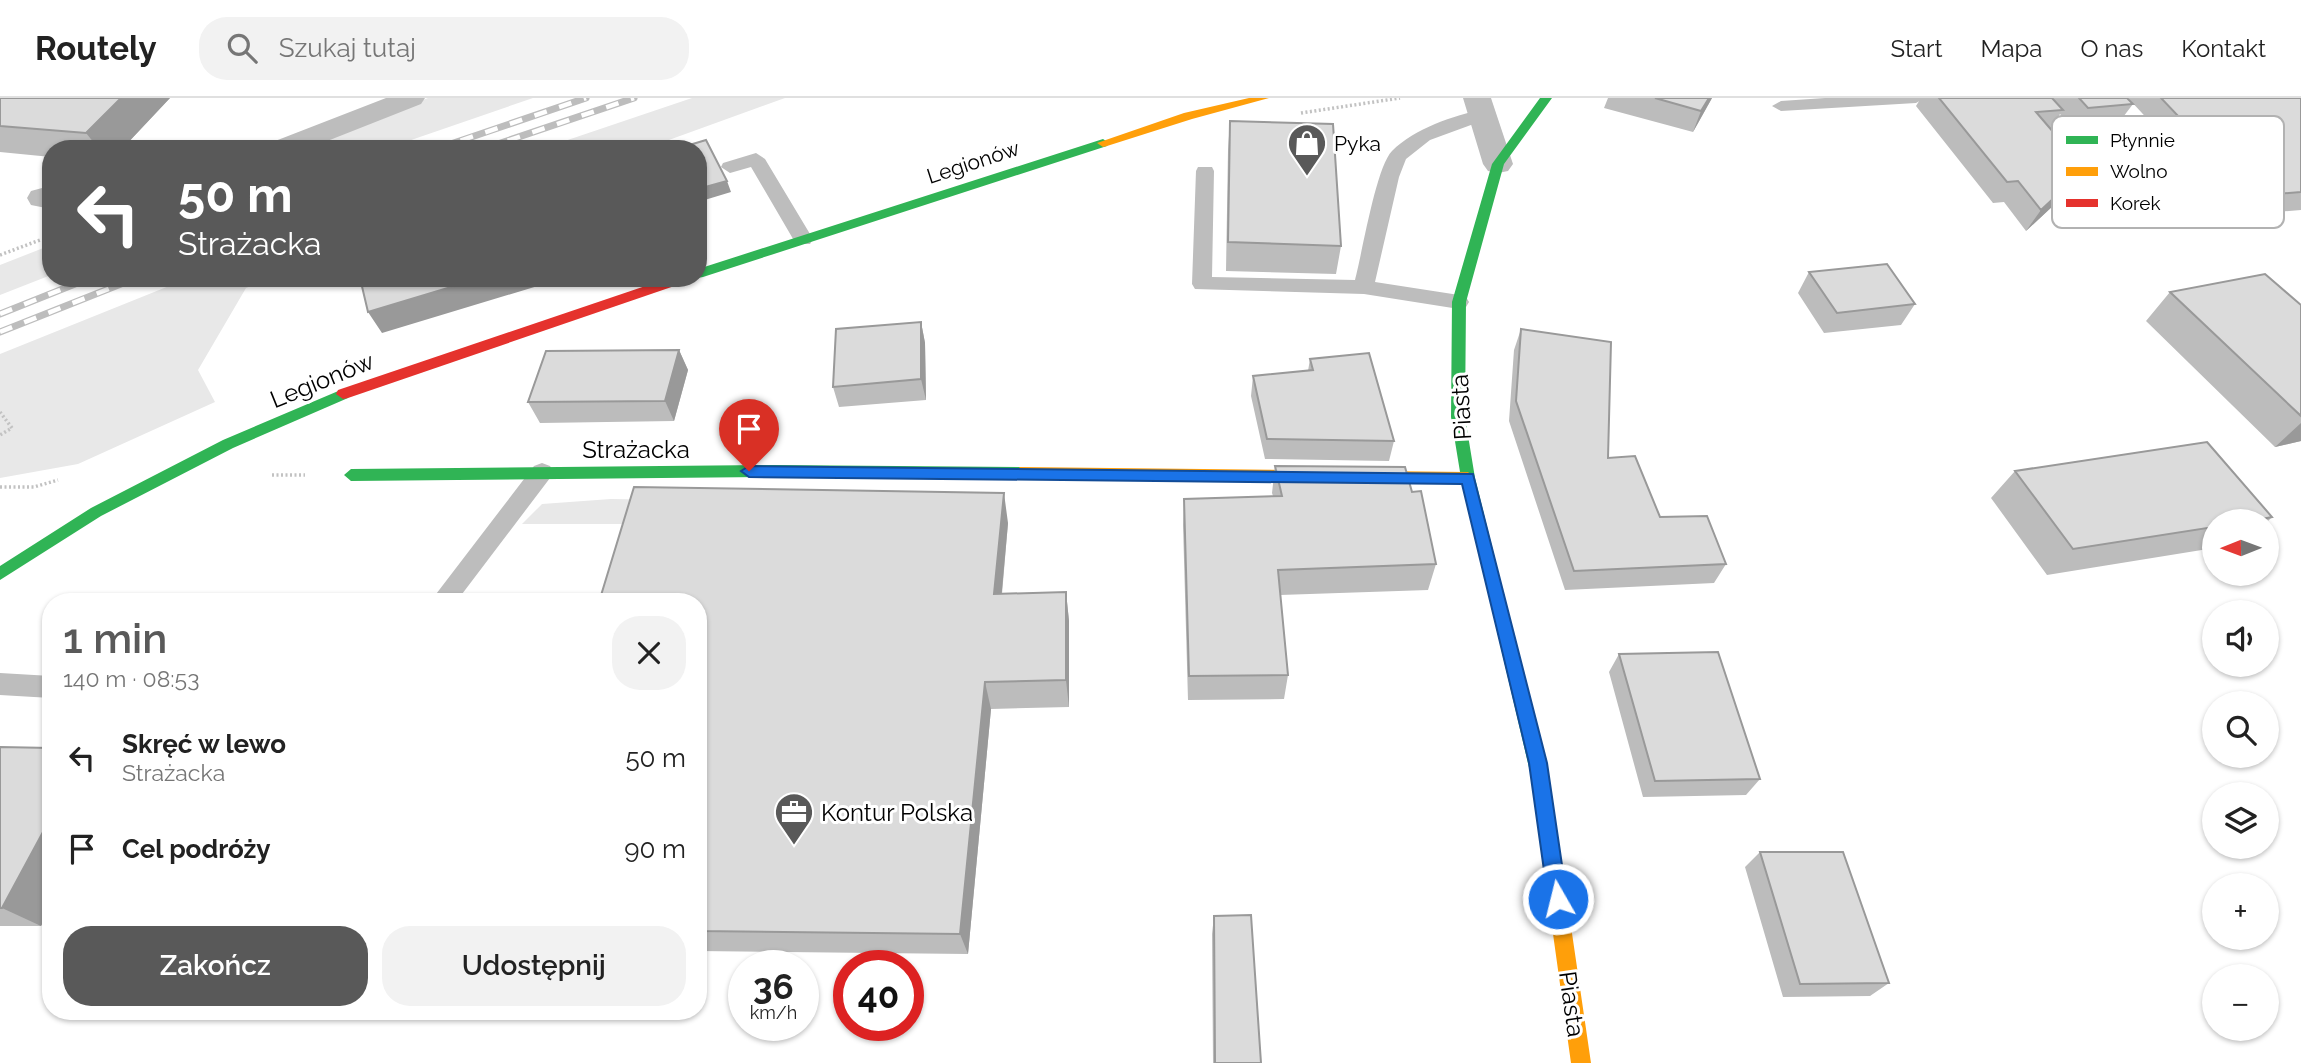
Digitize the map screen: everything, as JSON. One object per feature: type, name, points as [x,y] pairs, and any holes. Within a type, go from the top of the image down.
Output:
[{"type":"street","points":[[303,140],[411,98]]},
{"type":"street","name":"Legionów","points":[[707,271],[1188,116],[1263,98]]},
{"type":"street","name":"Piasta","points":[[1544,99],[1498,164],[1459,302],[1458,417],[1468,478],[1538,763],[1581,1063]]},
{"type":"street","points":[[1480,106],[1498,164]]},
{"type":"street","name":"Legionów","points":[[0,574],[96,512],[241,438],[356,388],[656,287]]},
{"type":"street","name":"Strażacka","points":[[351,475],[775,471],[1468,478]]},
{"type":"lane","points":[[1782,106],[1916,98]]},
{"type":"lane","points":[[2033,98],[2052,120]]},
{"type":"lane","points":[[1364,287],[1390,177],[1398,156],[1423,136],[1480,106]]},
{"type":"lane","points":[[730,167],[756,159],[803,239]]},
{"type":"lane","points":[[1205,171],[1202,284],[1364,287],[1459,302]]},
{"type":"lane","points":[[449,593],[542,472]]},
{"type":"lane","points":[[0,684],[42,686]]},
{"type":"path","points":[[0,255],[42,239]]},
{"type":"path","points":[[0,412],[12,428],[0,435]]},
{"type":"path","points":[[258,475],[351,475]]},
{"type":"shaded area","points":[[428,98],[533,98],[411,140],[321,140]]},
{"type":"shaded area","points":[[692,98],[785,98],[669,140],[568,140]]},
{"type":"shaded area","points":[[42,249],[42,279],[0,295],[0,265]]},
{"type":"shaded area","points":[[167,287],[249,287],[198,370],[215,402],[78,464],[0,478],[0,354]]},
{"type":"shaded area","points":[[611,499],[740,501],[724,524],[522,524],[542,504]]},
{"type":"building","points":[[0,98],[121,98],[86,133],[0,126]]},
{"type":"building","points":[[1655,98],[1709,98],[1701,111]]},
{"type":"building","points":[[1939,98],[2052,98],[2063,110],[2036,112],[2052,131],[2052,200],[2041,210],[2018,181],[2007,182]]},
{"type":"building","points":[[2079,98],[2127,98],[2133,104],[2088,108]]},
{"type":"building","points":[[2161,98],[2301,98],[2301,192],[2284,193],[2284,116],[2178,116]]},
{"type":"building","points":[[1230,121],[1333,124],[1341,246],[1228,242]]},
{"type":"building","points":[[707,142],[727,181],[707,187]]},
{"type":"building","points":[[1887,264],[1915,304],[1837,313],[1809,272]]},
{"type":"building","points":[[2265,274],[2301,305],[2301,416],[2170,292]]},
{"type":"building","points":[[362,287],[451,287],[368,312]]},
{"type":"building","points":[[921,322],[921,379],[833,387],[836,329]]},
{"type":"building","points":[[1521,329],[1611,342],[1608,458],[1635,456],[1660,517],[1707,516],[1726,564],[1574,571],[1516,401]]},
{"type":"building","points":[[679,350],[665,401],[528,402],[546,351]]},
{"type":"building","points":[[1369,353],[1394,441],[1267,439],[1253,376],[1313,370],[1310,359]]},
{"type":"building","points":[[2207,442],[2265,509],[2202,509],[2202,529],[2073,549],[2015,471]]},
{"type":"building","points":[[1275,466],[1405,467],[1412,492],[1421,491],[1436,564],[1278,570],[1288,675],[1189,676],[1184,499],[1282,496]]},
{"type":"building","points":[[634,487],[1004,493],[994,594],[1066,592],[1066,680],[985,682],[960,934],[707,931],[707,593],[602,593]]},
{"type":"building","points":[[1718,652],[1760,779],[1655,781],[1619,654]]},
{"type":"building","points":[[0,747],[42,748],[42,834],[0,908]]},
{"type":"building","points":[[1760,852],[1843,852],[1889,983],[1800,984]]},
{"type":"building","points":[[1251,915],[1261,1063],[1215,1063],[1214,916]]},
{"type":"railway","points":[[462,140],[586,98]]},
{"type":"railway","points":[[510,140],[634,98]]},
{"type":"railway","points":[[0,314],[68,287]]},
{"type":"railway","points":[[0,332],[113,287]]},
{"type":"traffic: fast","points":[[1540,776],[1468,478],[1458,417],[1459,302],[1498,164],[1546,98]]},
{"type":"traffic: fast","points":[[707,271],[1103,143]]},
{"type":"traffic: fast","points":[[0,574],[96,512],[228,444],[343,394]]},
{"type":"traffic: fast","points":[[351,475],[775,471],[1020,473]]},
{"type":"traffic: slow","points":[[1103,143],[1188,116],[1263,98]]},
{"type":"traffic: slow","points":[[1020,473],[1468,478]]},
{"type":"traffic: slow","points":[[1540,776],[1581,1063]]},
{"type":"traffic: jam","points":[[343,394],[658,287]]},
{"type":"place","name":"Pyka","points":[[1307,177]]},
{"type":"place","name":"Kontur Polska","points":[[794,846]]},
{"type":"route","points":[[749,471],[1468,478],[1538,763],[1558,899]]}]
